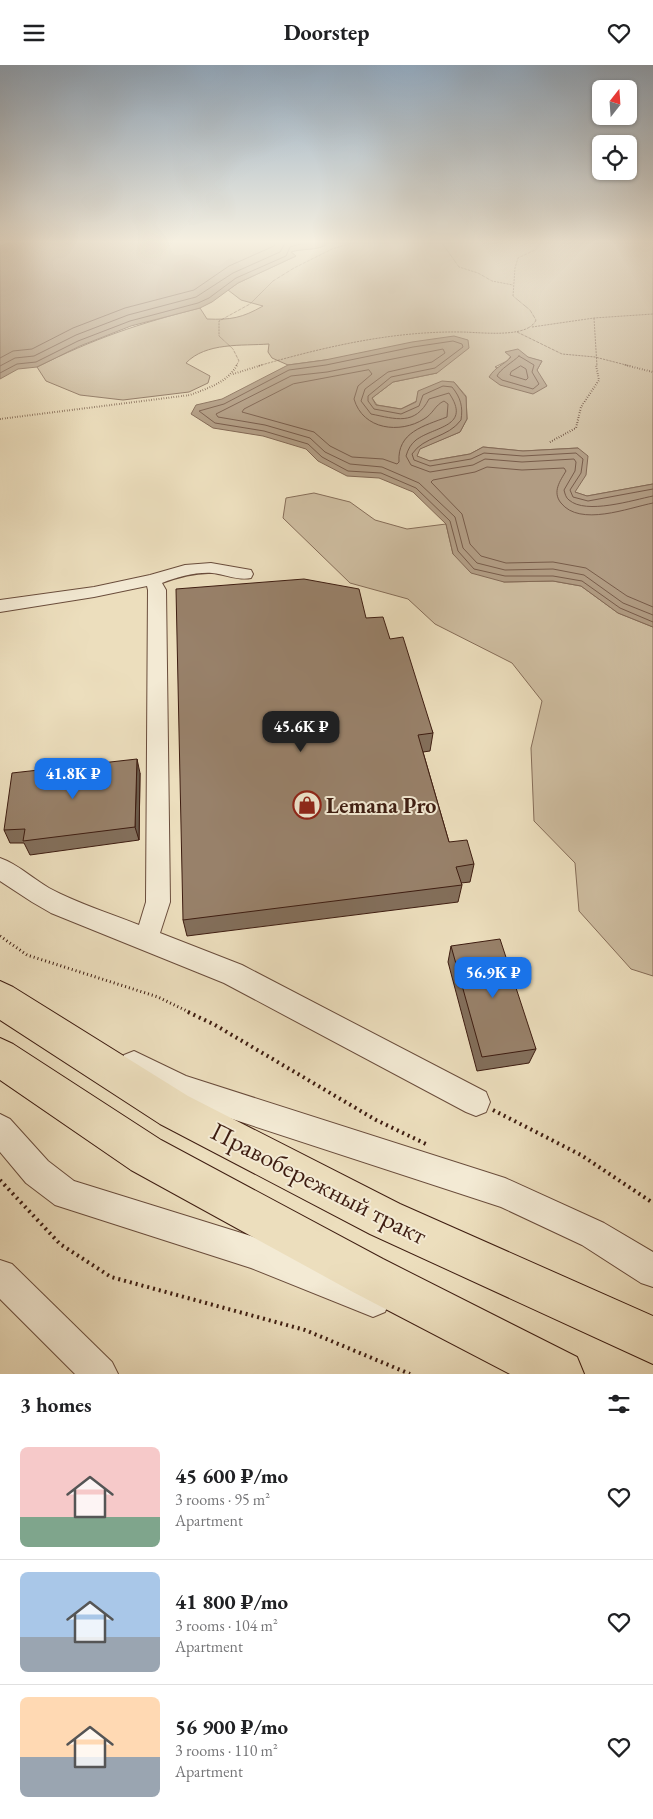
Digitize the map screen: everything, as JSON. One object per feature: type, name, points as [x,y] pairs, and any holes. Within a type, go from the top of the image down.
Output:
[{"type":"highway","name":"Правобережный тракт","points":[[0,998],[174,1110],[386,1219],[653,1340]]},
{"type":"highway","points":[[0,1057],[146,1155],[367,1275],[560,1374]]},
{"type":"street","points":[[0,606],[67,597],[153,580],[196,569],[211,568],[245,574]]},
{"type":"street","points":[[145,939],[158,902],[158,590],[153,580]]},
{"type":"street","points":[[0,868],[40,895],[234,974],[476,1102]]},
{"type":"street","points":[[0,998],[181,1089],[505,1193],[593,1234],[653,1271]]},
{"type":"street","points":[[0,1129],[37,1172],[66,1194],[251,1252],[554,1374]]},
{"type":"street","points":[[0,1276],[100,1374]]},
{"type":"path","points":[[233,375],[239,361],[233,349],[219,336],[220,321],[249,304]]},
{"type":"path","points":[[520,304],[530,310],[536,321],[532,327]]},
{"type":"path","points":[[0,419],[190,395],[217,386],[233,375],[274,361],[378,339],[452,332],[517,331],[594,318],[653,314]]},
{"type":"path","points":[[550,442],[576,428],[581,407],[599,380],[595,357],[596,335],[594,318]]},
{"type":"path","points":[[517,331],[562,354],[595,357],[653,371]]},
{"type":"path","points":[[0,936],[27,955],[158,997],[215,1025],[376,1120],[429,1145]]},
{"type":"path","points":[[476,1102],[582,1155],[653,1203]]},
{"type":"path","points":[[0,1179],[60,1244],[112,1277],[305,1330],[410,1374]]},
{"type":"shaded area","points":[[256,304],[653,304],[653,484],[587,496],[574,492],[578,448],[523,451],[483,447],[470,454],[429,461],[416,456],[419,449],[460,432],[467,419],[466,396],[454,382],[401,409],[377,405],[372,398],[393,382],[437,373],[325,360],[288,365],[272,358],[268,352],[269,344],[236,345],[204,351],[186,363],[210,376],[208,383],[189,392],[123,400],[80,395],[46,381],[37,367],[117,333],[200,308],[207,319],[223,319],[242,316],[263,306]],"holes":[[[506,352],[542,361],[537,370],[539,376],[495,367],[507,361],[511,356]]]},
{"type":"shaded area","points":[[314,493],[350,502],[375,520],[407,529],[446,524],[453,554],[504,582],[553,581],[581,586],[618,613],[653,627],[653,976],[631,969],[579,911],[575,863],[534,821],[531,748],[542,701],[512,663],[435,624],[408,599],[350,583],[283,518],[286,498]]},
{"type":"water","points":[[0,304],[208,304],[200,308],[131,326],[80,346],[37,367],[18,369],[0,379]]},
{"type":"water","points":[[454,336],[468,340],[469,348],[437,373],[393,382],[372,398],[376,405],[401,409],[416,402],[418,391],[442,381],[454,382],[466,397],[467,419],[460,432],[420,449],[417,456],[430,461],[470,454],[483,447],[523,451],[578,448],[588,456],[586,475],[575,492],[587,496],[653,484],[653,627],[618,613],[581,586],[553,581],[504,582],[471,573],[453,554],[446,524],[413,492],[379,478],[347,476],[318,461],[306,449],[263,436],[213,428],[191,414],[196,405],[222,399],[288,365]]},
{"type":"water","points":[[518,349],[528,357],[542,361],[537,370],[547,386],[533,394],[500,385],[489,377],[494,370],[511,357],[505,352]]},
{"type":"building","name":"Lemana Pro","points":[[304,579],[359,589],[366,618],[383,617],[390,639],[403,637],[433,733],[418,735],[449,842],[467,840],[474,864],[456,867],[462,885],[183,920],[176,589]]},
{"type":"building","points":[[137,759],[135,827],[23,841],[25,829],[4,830],[12,773]]},
{"type":"building","points":[[500,939],[536,1049],[482,1057],[451,946]]},
{"type":"place","name":"Lemana Pro","points":[[307,805]]}]
